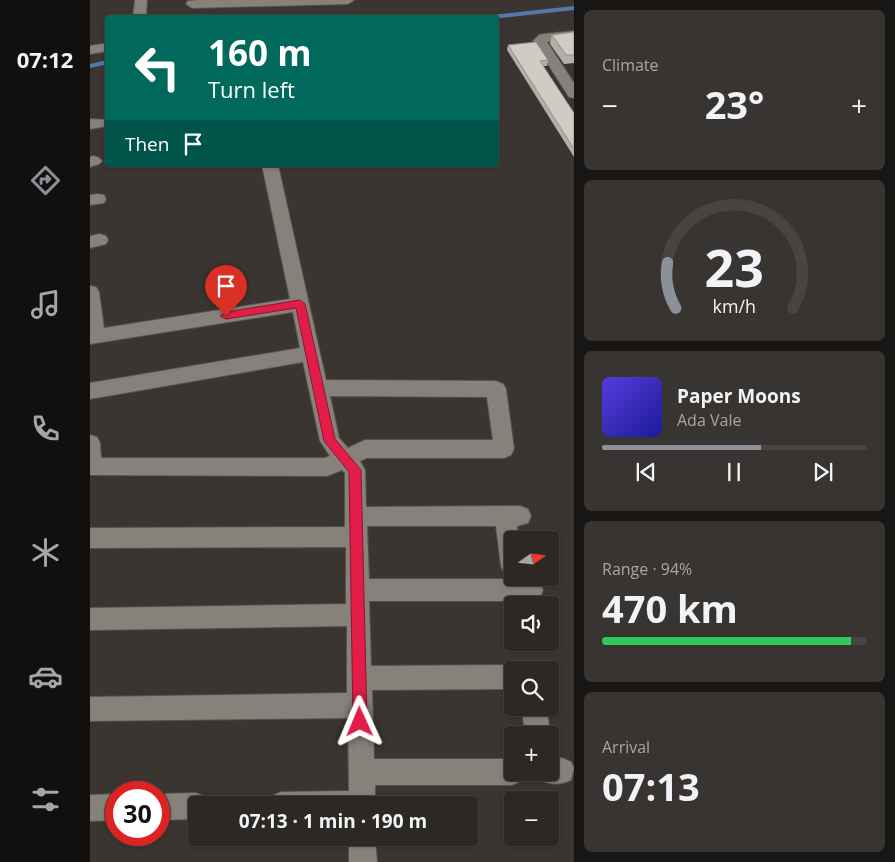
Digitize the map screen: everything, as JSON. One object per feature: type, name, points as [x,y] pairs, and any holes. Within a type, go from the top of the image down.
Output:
[{"type":"street","points":[[139,15],[141,0]]},
{"type":"street","points":[[193,7],[348,0]]},
{"type":"street","points":[[574,34],[544,38],[540,41],[574,94]]},
{"type":"street","points":[[90,50],[105,48]]},
{"type":"street","points":[[270,167],[330,441],[355,470],[362,796]]},
{"type":"street","points":[[90,292],[93,337],[300,304]]},
{"type":"street","points":[[90,391],[311,353]]},
{"type":"street","points":[[90,450],[92,466],[327,467],[364,449],[504,449],[496,389],[318,388]]},
{"type":"street","points":[[91,542],[513,516],[513,531]]},
{"type":"street","points":[[358,590],[521,586]]},
{"type":"street","points":[[90,619],[358,615]]},
{"type":"street","points":[[359,678],[504,677]]},
{"type":"street","points":[[90,709],[360,705]]},
{"type":"street","points":[[361,772],[504,772]]},
{"type":"street","points":[[170,807],[188,806]]},
{"type":"street","points":[[90,808],[105,808]]},
{"type":"street","points":[[362,846],[363,862]]},
{"type":"building","points":[[574,32],[574,55],[566,55],[552,35]]},
{"type":"building","points":[[536,42],[548,60],[540,61],[574,113],[574,149],[508,45]]},
{"type":"waterway","points":[[499,16],[574,8]]},
{"type":"waterway","points":[[90,66],[105,63]]},
{"type":"route","points":[[226,316],[300,304],[330,441],[355,470],[360,722]]}]
